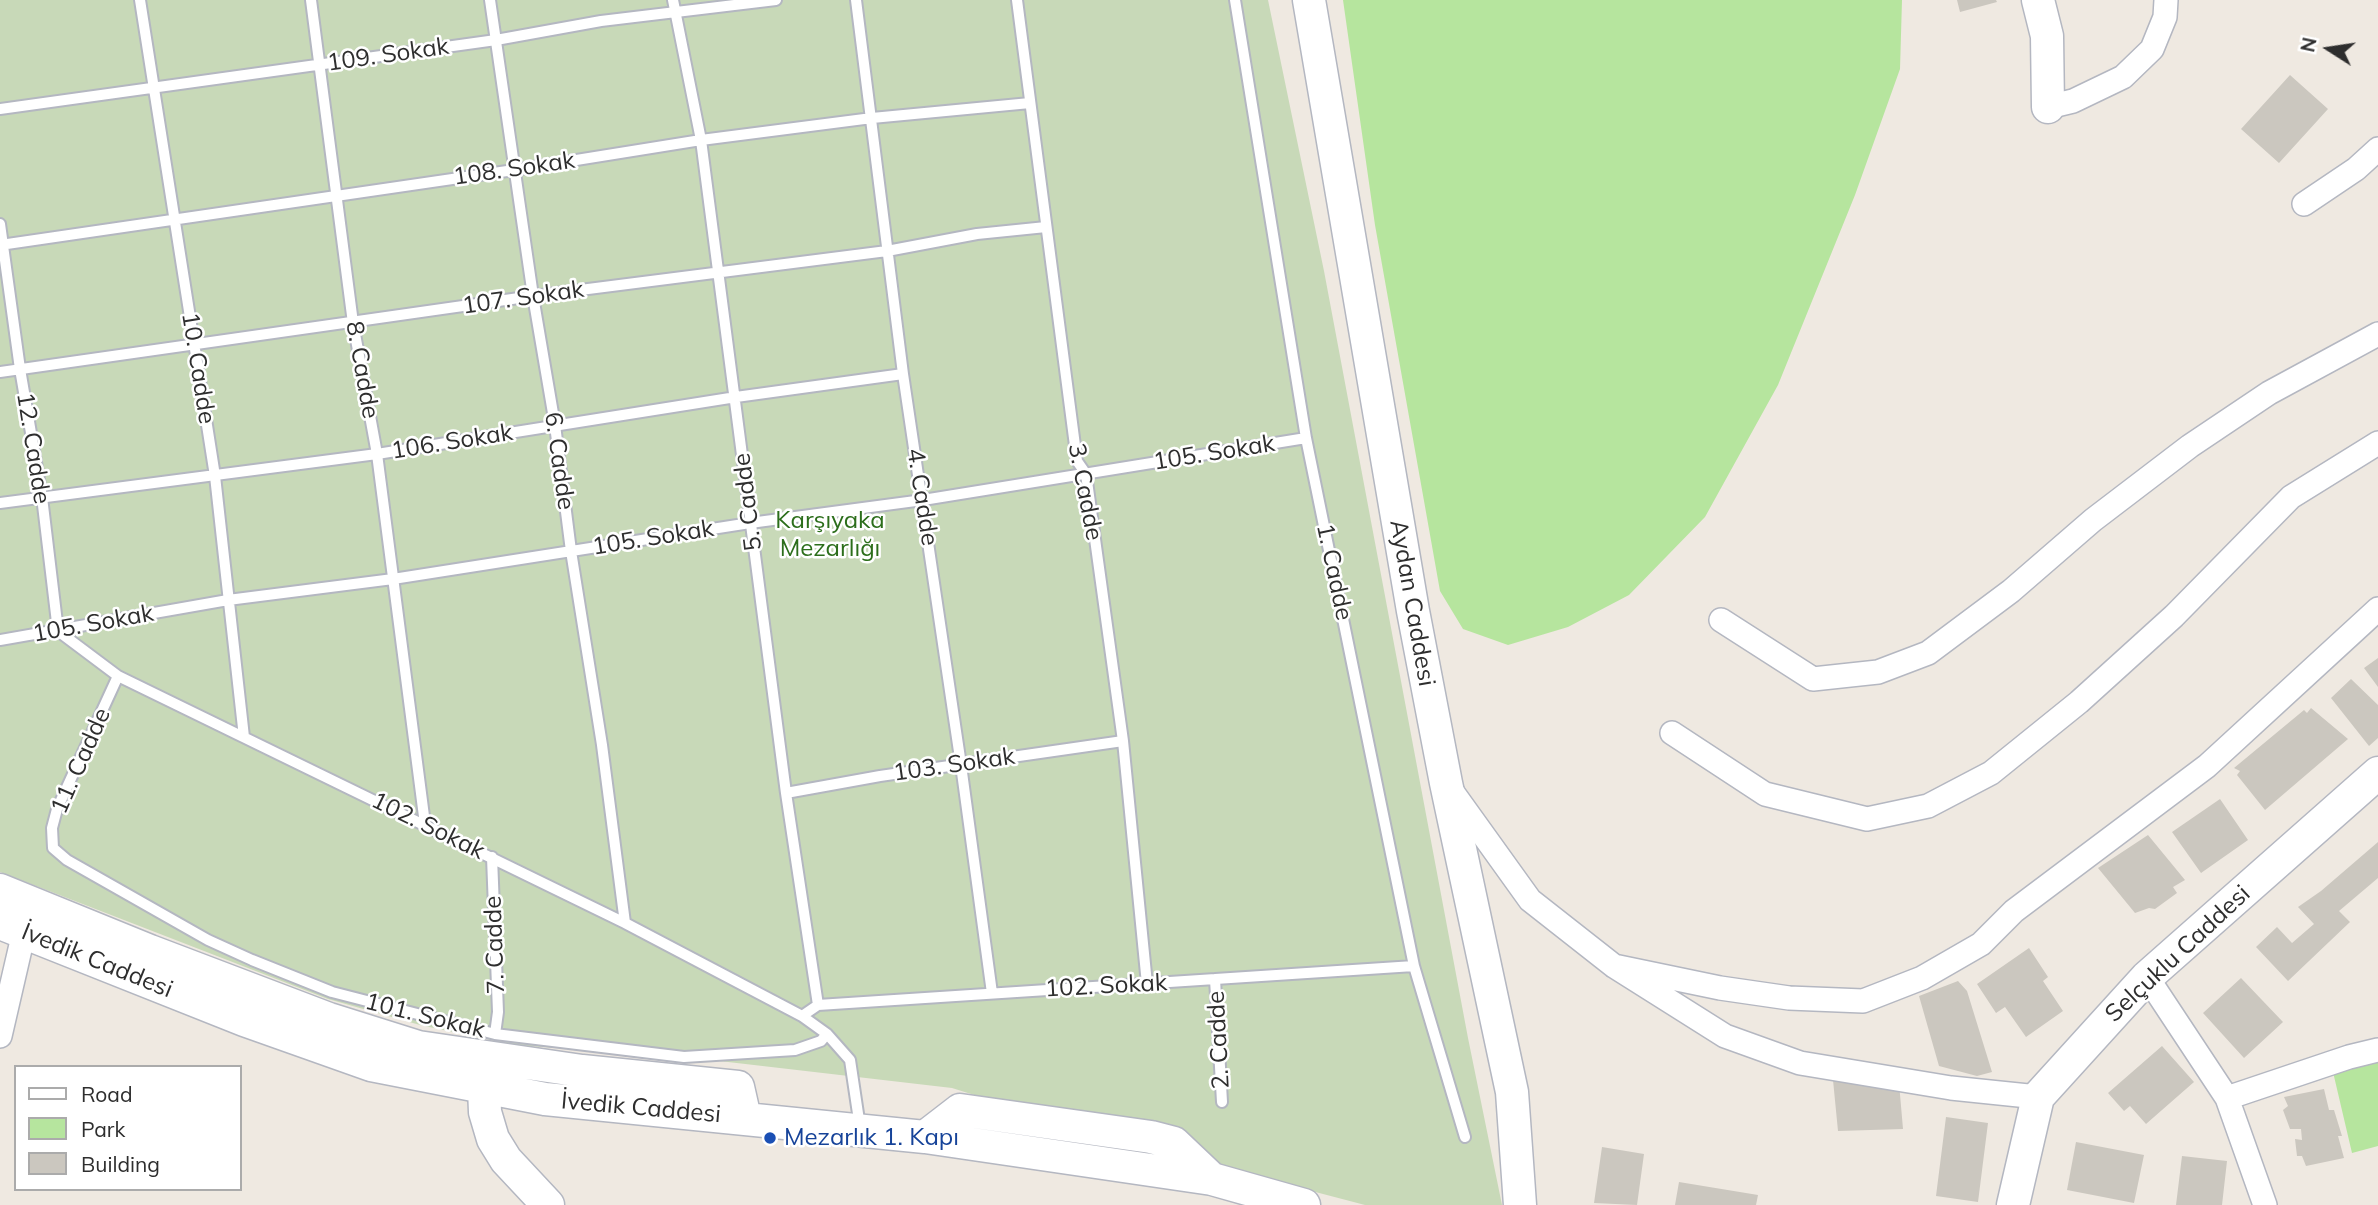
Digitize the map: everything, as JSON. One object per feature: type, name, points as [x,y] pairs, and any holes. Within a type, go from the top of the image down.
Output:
[{"type":"street","name":"Aydan Caddesi","points":[[1309,0],[1411,598],[1446,783],[1512,1092],[1520,1205]]},
{"type":"street","points":[[2038,0],[2047,36],[2048,107],[2073,101],[2123,77],[2152,49],[2165,17],[2166,0]]},
{"type":"street","points":[[2304,204],[2356,169],[2378,149]]},
{"type":"street","points":[[1721,620],[1813,679],[1878,672],[1928,653],[2011,591],[2093,520],[2190,446],[2269,393],[2378,334]]},
{"type":"street","points":[[1672,733],[1765,794],[1867,819],[1928,806],[1992,773],[2079,702],[2174,616],[2291,497],[2378,443]]},
{"type":"street","points":[[1614,966],[1720,988],[1802,999],[1863,1001],[1922,978],[1981,944],[2014,911],[2207,766],[2378,609]]},
{"type":"street","name":"Selçuklu Caddesi","points":[[2013,1205],[2038,1097],[2147,977],[2378,773]]},
{"type":"street","points":[[1446,783],[1530,900],[1614,966],[1725,1036],[1800,1063],[1951,1088],[2038,1097]]},
{"type":"street","points":[[0,890],[329,1019],[418,1047],[549,1066],[738,1087],[745,1118]]},
{"type":"street","points":[[0,1036],[12,927]]},
{"type":"street","name":"İvedik Caddesi","points":[[12,927],[244,1020],[371,1065],[545,1099],[925,1137],[960,1110],[1137,1135],[1174,1143],[1212,1180],[1304,1205]]},
{"type":"street","points":[[2147,977],[2227,1098],[2264,1205]]},
{"type":"street","points":[[244,1020],[256,991]]},
{"type":"street","points":[[2227,1098],[2348,1056],[2378,1050]]},
{"type":"street","points":[[545,1099],[549,1066]]},
{"type":"street","points":[[484,1088],[485,1112],[493,1139],[506,1160],[548,1205]]},
{"type":"lane","name":"10. Cadde","points":[[140,0],[215,476],[244,737]]},
{"type":"lane","name":"8. Cadde","points":[[311,0],[354,323],[377,454],[425,824]]},
{"type":"lane","name":"6. Cadde","points":[[490,0],[602,745],[625,923]]},
{"type":"lane","name":"5. Cadde","points":[[673,0],[701,140],[786,793],[818,1005]]},
{"type":"lane","name":"109. Sokak","points":[[0,109],[496,40],[601,21],[776,0]]},
{"type":"lane","name":"4. Cadde","points":[[856,0],[903,374],[992,993]]},
{"type":"lane","name":"3. Cadde","points":[[1017,0],[1077,461],[1086,474],[1124,741],[1147,984]]},
{"type":"lane","name":"1. Cadde","points":[[1235,0],[1307,438],[1414,966],[1465,1137]]},
{"type":"lane","name":"108. Sokak","points":[[2,245],[701,140],[872,118],[1030,103]]},
{"type":"lane","name":"12. Cadde","points":[[0,224],[20,369],[42,497],[58,631]]},
{"type":"lane","name":"107. Sokak","points":[[0,372],[533,296],[887,251],[977,234],[1046,227]]},
{"type":"lane","name":"106. Sokak","points":[[0,503],[377,454],[736,397],[903,374]]},
{"type":"lane","name":"105. Sokak","points":[[0,639],[228,600],[393,579],[750,523],[922,500],[1307,438]]},
{"type":"lane","name":"102. Sokak","points":[[58,631],[118,676],[625,923],[802,1016],[827,1034],[850,1060],[860,1130]]},
{"type":"lane","name":"11. Cadde","points":[[53,848],[52,828],[57,809],[118,676]]},
{"type":"lane","name":"103. Sokak","points":[[786,793],[880,776],[1124,741]]},
{"type":"lane","name":"101. Sokak","points":[[53,848],[67,860],[170,920],[252,960],[332,992],[495,1034],[684,1056],[795,1051],[821,1041],[827,1034]]},
{"type":"lane","name":"7. Cadde","points":[[492,857],[498,1012],[495,1034]]},
{"type":"lane","name":"102. Sokak","points":[[818,1005],[1414,966]]},
{"type":"lane","name":"2. Cadde","points":[[1215,979],[1222,1102]]},
{"type":"lane","points":[[802,1016],[818,1005]]},
{"type":"green space","name":"Karşıyaka Mezarlığı","points":[[0,0],[1268,0],[1324,271],[1468,1038],[1502,1205],[1365,1205],[1121,1141],[952,1088],[685,1057],[514,1045],[420,1025],[328,999],[0,872]]},
{"type":"green space","points":[[1343,0],[1902,0],[1900,69],[1855,195],[1778,385],[1705,517],[1629,595],[1568,627],[1508,645],[1463,629],[1440,591],[1375,225]]},
{"type":"green space","points":[[2378,1060],[2378,1146],[2352,1153],[2333,1072]]},
{"type":"building","points":[[1957,0],[1996,0],[1997,2],[1960,12]]},
{"type":"building","points":[[2290,75],[2328,109],[2279,163],[2241,129]]},
{"type":"building","points":[[2378,658],[2378,687],[2364,668]]},
{"type":"building","points":[[2351,679],[2378,705],[2378,738],[2369,746],[2331,698]]},
{"type":"building","points":[[2311,708],[2348,739],[2265,810],[2237,775],[2240,771],[2234,768],[2304,710],[2307,713]]},
{"type":"building","points":[[2220,799],[2248,840],[2201,873],[2172,832]]},
{"type":"building","points":[[2148,835],[2185,880],[2173,887],[2177,893],[2155,909],[2149,908],[2135,913],[2098,868]]},
{"type":"building","points":[[2378,842],[2378,878],[2339,911],[2350,922],[2288,981],[2256,947],[2277,927],[2292,943],[2314,924],[2298,907]]},
{"type":"building","points":[[2029,948],[2048,977],[2043,981],[2063,1011],[2026,1037],[2005,1007],[1996,1013],[1977,984]]},
{"type":"building","points":[[2241,978],[2283,1022],[2244,1058],[2203,1013]]},
{"type":"building","points":[[1958,981],[1967,991],[1992,1072],[1977,1076],[1939,1066],[1919,996]]},
{"type":"building","points":[[2162,1046],[2194,1082],[2146,1124],[2130,1106],[2124,1111],[2108,1093]]},
{"type":"building","points":[[1833,1080],[1899,1083],[1903,1129],[1838,1131]]},
{"type":"building","points":[[2324,1089],[2329,1110],[2334,1110],[2342,1136],[2338,1136],[2344,1158],[2306,1166],[2302,1156],[2297,1156],[2295,1139],[2302,1140],[2301,1129],[2290,1129],[2283,1110],[2288,1106],[2284,1097]]},
{"type":"building","points":[[1946,1117],[1988,1123],[1978,1202],[1936,1196]]},
{"type":"building","points":[[2076,1142],[2144,1155],[2134,1203],[2067,1190]]},
{"type":"building","points":[[1602,1147],[1644,1154],[1637,1205],[1594,1203]]},
{"type":"building","points":[[2182,1156],[2227,1161],[2222,1205],[2176,1205]]},
{"type":"building","points":[[1679,1182],[1758,1195],[1756,1205],[1675,1205]]},
{"type":"place","name":"Mezarlık 1. Kapı","points":[[770,1138]]}]
